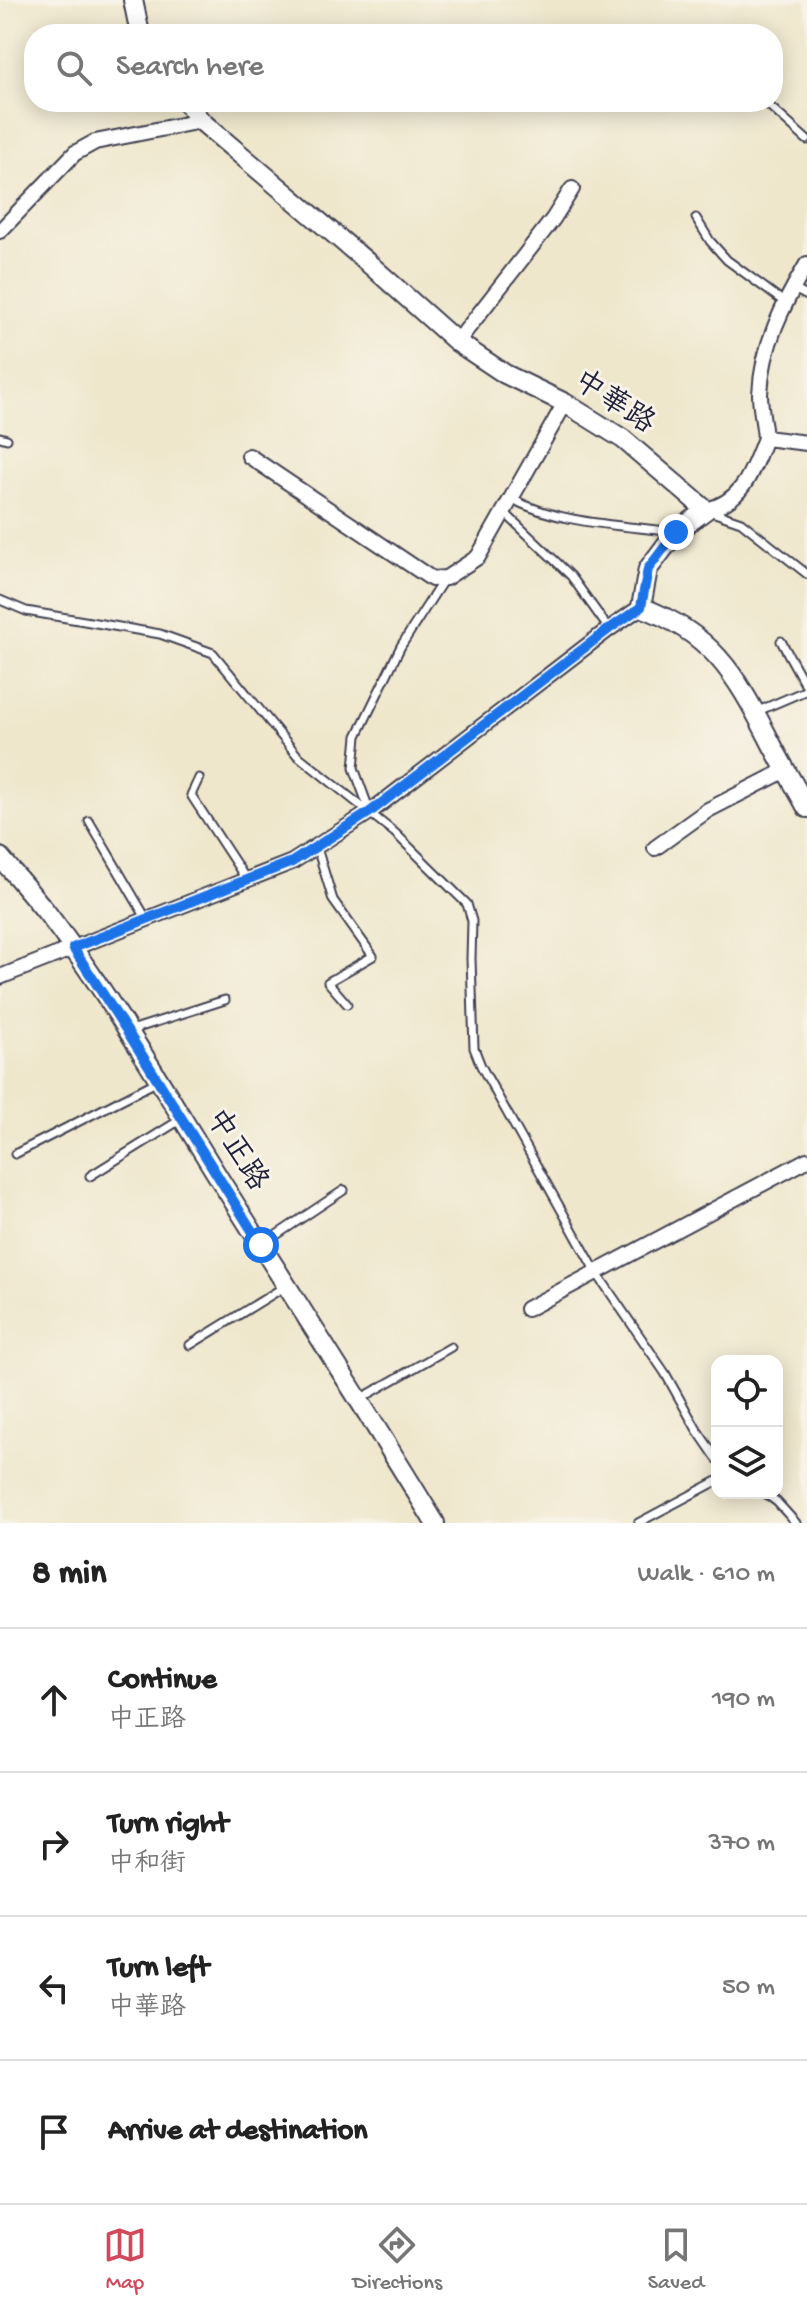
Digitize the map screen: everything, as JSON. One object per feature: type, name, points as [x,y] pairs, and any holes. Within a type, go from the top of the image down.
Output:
[{"type":"street","points":[[133,0],[138,24]]},
{"type":"street","name":"中華路","points":[[194,112],[457,342],[505,374],[565,403],[623,439],[706,510]]},
{"type":"street","points":[[0,231],[75,153],[95,142],[201,121]]},
{"type":"street","points":[[457,342],[553,219],[572,189]]},
{"type":"street","points":[[0,977],[292,862],[370,812],[641,607],[648,569],[676,532],[706,510],[722,507],[736,496],[751,472],[765,438],[760,395],[766,351],[784,302],[807,264]]},
{"type":"street","points":[[249,456],[432,579],[446,578],[478,557],[565,403]]},
{"type":"street","points":[[765,438],[807,443]]},
{"type":"street","points":[[641,607],[663,615],[719,656],[756,712],[807,808]]},
{"type":"street","points":[[655,848],[708,810],[786,770]]},
{"type":"street","name":"中正路","points":[[0,857],[73,948],[360,1399],[435,1523]]},
{"type":"street","points":[[527,1309],[807,1160]]},
{"type":"lane","points":[[776,112],[807,140]]},
{"type":"lane","points":[[696,218],[727,260],[784,302]]},
{"type":"lane","points":[[792,288],[807,296]]},
{"type":"lane","points":[[508,506],[581,520],[676,532]]},
{"type":"lane","points":[[508,506],[571,576],[609,629]]},
{"type":"lane","points":[[706,510],[741,522],[807,574]]},
{"type":"lane","points":[[370,812],[354,768],[357,736],[401,646],[446,578]]},
{"type":"lane","points":[[0,600],[26,611],[160,634],[213,653],[297,755],[395,833],[467,904],[472,921],[474,1048],[481,1066],[596,1272],[665,1373],[711,1450]]},
{"type":"lane","points":[[756,712],[807,689],[781,641]]},
{"type":"lane","points":[[199,778],[191,795],[246,879]]},
{"type":"lane","points":[[89,821],[146,918]]},
{"type":"lane","points":[[316,846],[333,900],[373,956],[328,982],[347,1004]]},
{"type":"lane","points":[[127,1031],[225,1000]]},
{"type":"lane","points":[[15,1154],[158,1081]]},
{"type":"lane","points":[[90,1176],[182,1119]]},
{"type":"lane","points":[[261,1245],[344,1190]]},
{"type":"lane","points":[[190,1345],[286,1285]]},
{"type":"lane","points":[[360,1399],[451,1347]]},
{"type":"lane","points":[[638,1523],[711,1484]]},
{"type":"lane","points":[[773,1499],[796,1523]]},
{"type":"route","points":[[261,1245],[73,948],[292,862],[370,812],[641,607],[648,569],[676,532]]}]
